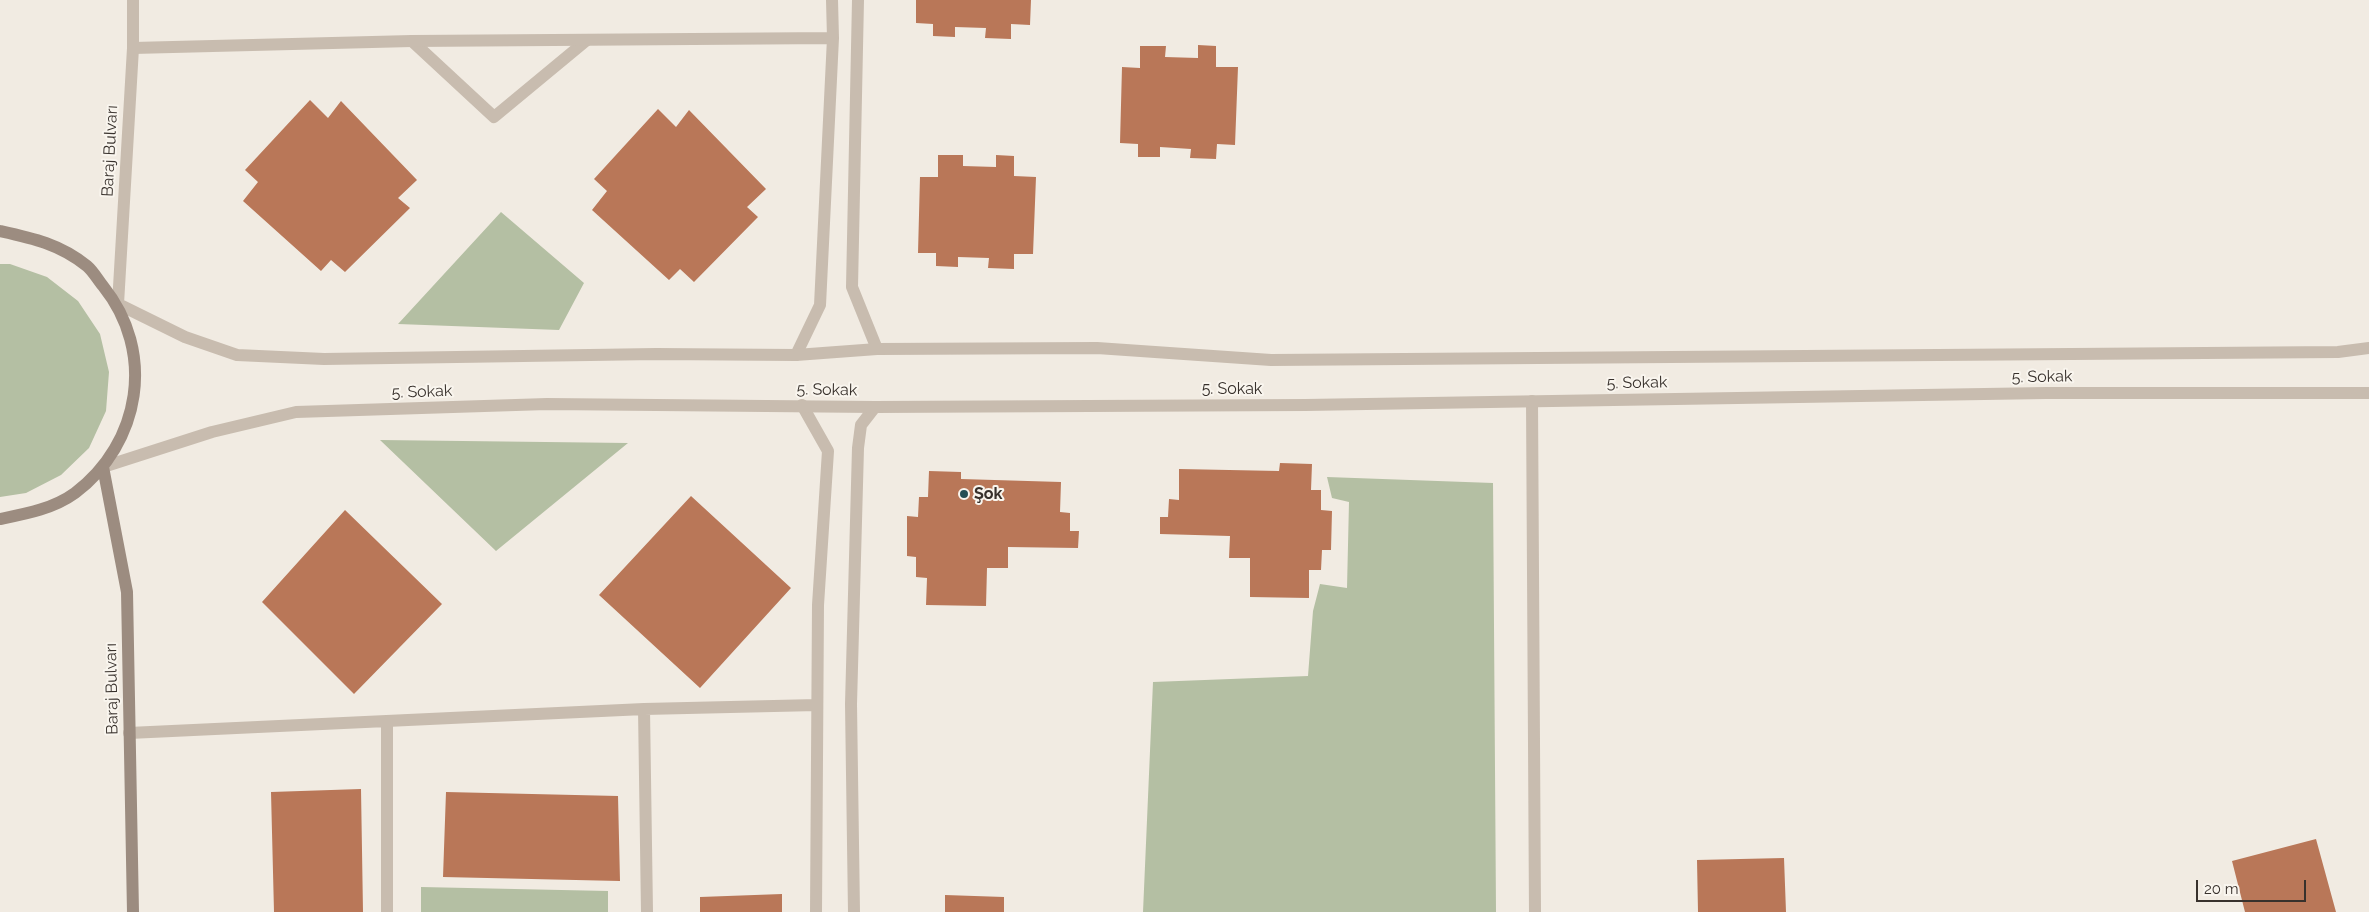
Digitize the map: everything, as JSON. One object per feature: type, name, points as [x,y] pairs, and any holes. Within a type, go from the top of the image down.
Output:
[{"type":"main road","points":[[0,231],[45,241],[87,266],[118,304],[133,344],[136,387],[125,430],[103,467],[74,494],[38,511],[0,519]]},
{"type":"main road","name":"Baraj Bulvarı","points":[[103,467],[127,592],[133,912]]},
{"type":"street","name":"Baraj Bulvarı","points":[[118,304],[133,48],[132,0]]},
{"type":"street","points":[[796,355],[820,305],[833,38],[832,0]]},
{"type":"street","points":[[858,0],[852,287],[877,348]]},
{"type":"street","points":[[133,48],[412,42],[833,38]]},
{"type":"street","points":[[412,42],[494,116],[587,40]]},
{"type":"street","name":"5. Sokak","points":[[118,304],[185,337],[237,355],[324,359],[656,354],[796,355],[877,348],[1097,348],[1271,360],[1468,357],[2328,352],[2369,348]]},
{"type":"street","name":"5. Sokak","points":[[103,467],[212,432],[296,412],[547,404],[875,407],[1305,405],[2046,393],[2369,393]]},
{"type":"street","points":[[1532,401],[1535,912]]},
{"type":"street","points":[[802,405],[828,451],[818,605],[816,912]]},
{"type":"street","points":[[854,912],[851,704],[858,448],[861,426],[875,407]]},
{"type":"street","points":[[129,733],[644,709],[816,705]]},
{"type":"street","points":[[644,709],[647,912]]},
{"type":"street","points":[[387,721],[387,912]]},
{"type":"green space","points":[[501,212],[584,283],[559,330],[398,324]]},
{"type":"green space","points":[[0,264],[10,264],[47,277],[78,301],[100,334],[109,372],[106,411],[89,448],[61,475],[26,493],[0,497]]},
{"type":"green space","points":[[380,440],[628,443],[496,551]]},
{"type":"green space","points":[[1327,477],[1493,483],[1496,912],[1143,912],[1153,682],[1308,676],[1313,611],[1320,584],[1347,588],[1349,502],[1332,498]]},
{"type":"green space","points":[[421,887],[608,891],[608,912],[421,912]]},
{"type":"building","points":[[916,0],[1031,0],[1030,25],[1011,24],[1011,39],[985,38],[986,28],[955,27],[955,37],[933,36],[933,24],[916,23]]},
{"type":"building","points":[[1198,45],[1216,46],[1216,67],[1238,67],[1235,145],[1217,144],[1216,159],[1190,158],[1191,149],[1160,147],[1160,157],[1138,157],[1138,144],[1120,143],[1122,67],[1140,68],[1140,46],[1166,46],[1165,57],[1198,58]]},
{"type":"building","points":[[310,100],[328,118],[341,101],[417,180],[398,198],[410,208],[345,272],[331,260],[321,271],[243,201],[258,182],[245,170]]},
{"type":"building","points":[[658,109],[676,127],[689,110],[766,189],[747,207],[758,217],[694,282],[680,269],[669,280],[592,210],[607,191],[594,179]]},
{"type":"building","points":[[938,155],[963,155],[963,166],[996,167],[996,155],[1014,156],[1014,176],[1036,177],[1033,254],[1014,254],[1014,269],[988,268],[989,258],[958,257],[958,267],[936,266],[936,253],[918,253],[920,177],[938,177]]},
{"type":"building","points":[[1280,463],[1312,464],[1311,490],[1321,490],[1321,510],[1332,511],[1331,550],[1322,550],[1321,570],[1309,570],[1309,598],[1250,597],[1250,558],[1229,558],[1230,536],[1160,534],[1160,517],[1168,517],[1169,499],[1179,500],[1179,469],[1279,471]]},
{"type":"building","points":[[929,471],[961,472],[961,479],[1061,482],[1060,512],[1070,513],[1070,531],[1079,531],[1078,548],[1008,547],[1008,568],[987,568],[986,606],[926,605],[927,578],[916,577],[916,557],[907,556],[907,516],[918,517],[919,497],[928,497]]},
{"type":"building","points":[[691,496],[791,588],[700,688],[599,595]]},
{"type":"building","points":[[345,510],[442,604],[354,694],[262,602]]},
{"type":"building","points":[[361,789],[363,912],[274,912],[271,792]]},
{"type":"building","points":[[446,792],[618,796],[620,881],[443,877]]},
{"type":"building","points":[[2316,839],[2336,912],[2245,912],[2232,861]]},
{"type":"building","points":[[1784,858],[1786,912],[1698,912],[1697,860]]},
{"type":"building","points":[[782,894],[782,912],[700,912],[700,897]]},
{"type":"building","points":[[945,895],[1004,897],[1004,912],[945,912]]},
{"type":"place","name":"Şok","points":[[964,494]]}]
